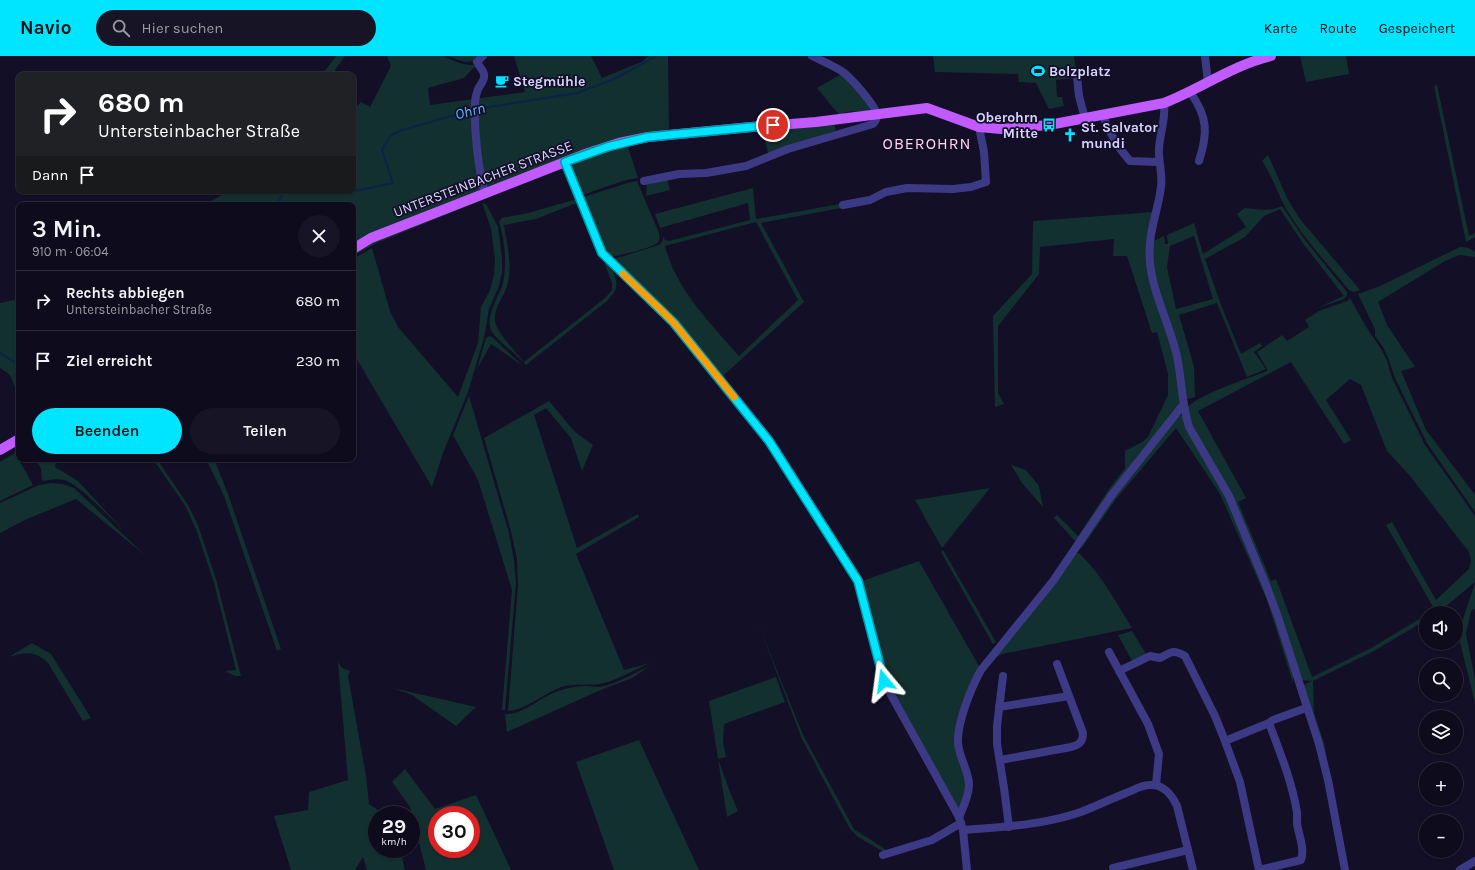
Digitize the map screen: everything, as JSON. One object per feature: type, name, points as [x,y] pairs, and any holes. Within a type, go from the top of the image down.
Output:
[{"type":"main road","name":"UNTERSTEINBACHER STRASSE","points":[[356,247],[371,238],[565,162],[613,145],[648,137],[724,129],[816,122],[927,108],[979,127],[1001,128],[1045,125],[1103,116],[1164,103],[1256,60],[1271,56]]},
{"type":"main road","points":[[0,450],[16,441]]},
{"type":"street","points":[[644,181],[679,174],[706,173],[746,166],[788,149],[874,124],[877,115],[874,107],[863,93],[843,72],[834,66],[812,56]]},
{"type":"street","points":[[1204,56],[1208,83]]},
{"type":"street","points":[[480,59],[478,66],[483,70],[484,79],[478,90],[475,102],[475,116],[476,140],[485,194]]},
{"type":"street","points":[[1077,77],[1079,96],[1085,119]]},
{"type":"street","points":[[1190,92],[1198,102],[1204,121],[1205,143],[1199,161]]},
{"type":"street","points":[[1164,103],[1165,116],[1159,147],[1159,162],[1162,177],[1161,188],[1150,243],[1150,263],[1154,284],[1176,352],[1180,373],[1183,405],[1189,427],[1229,496],[1278,617],[1306,708],[1319,744],[1328,780],[1345,870]]},
{"type":"street","points":[[1103,116],[1119,149],[1130,161],[1159,162]]},
{"type":"street","points":[[838,119],[841,133]]},
{"type":"street","points":[[843,205],[870,200],[886,192],[907,188],[952,190],[986,182],[984,152],[979,127]]},
{"type":"street","points":[[565,162],[602,253],[674,323],[769,441],[858,581],[884,681],[961,824]]},
{"type":"street","points":[[967,870],[961,824],[969,786],[968,778],[959,753],[958,743],[959,730],[972,687],[981,670],[1054,581],[1111,496],[1167,423],[1183,405]]},
{"type":"street","points":[[1119,672],[1150,656],[1160,658],[1173,651],[1179,652],[1185,656],[1215,716],[1240,782],[1259,870],[1301,860],[1303,853],[1292,791],[1282,757],[1269,724]]},
{"type":"street","points":[[1109,652],[1148,724],[1159,754],[1156,785]]},
{"type":"street","points":[[1000,760],[1080,744],[1082,741],[1083,733],[1057,664]]},
{"type":"street","points":[[1003,676],[997,726],[1009,827]]},
{"type":"street","points":[[999,707],[1069,696]]},
{"type":"street","points":[[1225,741],[1269,724],[1273,720],[1306,708]]},
{"type":"street","points":[[883,855],[932,840],[961,824],[1009,827],[1061,818],[1082,811],[1142,786],[1156,785],[1168,792],[1173,797],[1177,806],[1193,870]]},
{"type":"street","points":[[1113,868],[1188,850]]},
{"type":"street","points":[[1460,870],[1475,861]]},
{"type":"green space","points":[[336,56],[345,56],[335,72],[324,72]]},
{"type":"green space","points":[[387,56],[443,56],[459,63],[476,65],[464,78],[428,88],[430,105],[525,92],[514,56],[591,56],[602,78],[641,62],[649,56],[668,56],[669,132],[490,189],[481,187],[478,193],[356,245],[356,202],[209,202],[224,194],[356,194],[356,107],[361,102],[370,107],[391,66]]},
{"type":"green space","points":[[448,56],[481,56],[473,61],[465,62]]},
{"type":"green space","points":[[933,56],[1074,56],[1077,77],[1056,80],[1057,97],[1062,97],[1064,106],[1049,109],[1036,83],[1019,82],[1018,74],[935,72]]},
{"type":"green space","points":[[1300,56],[1346,56],[1349,74],[1306,82]]},
{"type":"green space","points":[[841,74],[869,105],[870,110],[868,113],[846,112],[840,116],[817,88]]},
{"type":"green space","points":[[1437,85],[1469,236],[1475,233],[1475,237],[1466,242],[1434,86]]},
{"type":"green space","points":[[834,124],[836,130],[834,131],[768,153],[762,128]]},
{"type":"green space","points":[[627,144],[638,178],[626,180],[582,195],[570,165],[571,163]]},
{"type":"green space","points":[[1268,155],[1288,200],[1300,219],[1360,290],[1354,292],[1349,290],[1298,228],[1284,205],[1262,161]]},
{"type":"green space","points":[[667,179],[670,190],[646,196],[647,183]]},
{"type":"green space","points":[[637,181],[659,233],[659,240],[656,244],[641,250],[610,257],[607,256],[583,203],[584,197]]},
{"type":"green space","points":[[753,188],[756,219],[851,202],[852,206],[761,223],[804,302],[722,377],[773,439],[862,578],[858,578],[770,440],[721,378],[613,262],[614,259],[659,245],[663,241],[663,236],[665,240],[669,241],[750,220],[748,203],[660,228],[655,214]],"holes":[[[756,222],[798,300],[739,356],[695,305],[677,277],[665,246]]]},
{"type":"green space","points":[[480,198],[482,200],[377,243],[356,254],[356,250],[370,242]]},
{"type":"green space","points":[[577,199],[579,202],[536,219],[504,225],[509,256],[509,278],[506,290],[496,311],[496,325],[502,336],[524,362],[605,298],[612,290],[612,283],[604,262],[611,266],[616,281],[616,288],[607,301],[526,365],[497,338],[491,330],[491,312],[503,283],[505,268],[503,236],[499,222],[502,218],[528,213]]},
{"type":"green space","points":[[482,203],[486,204],[498,227],[502,258],[502,272],[499,286],[489,309],[484,338],[468,392],[443,453],[432,487],[356,358],[356,257],[372,248],[390,311],[398,327],[458,397],[478,343],[481,307],[490,290],[494,275],[495,259],[491,228]]},
{"type":"green space","points":[[1282,206],[1305,240],[1347,292],[1347,295],[1344,299],[1317,308],[1344,296],[1302,242],[1280,209],[1264,216],[1245,237],[1205,259],[1221,305],[1241,354],[1260,343],[1262,346],[1254,352],[1266,369],[1247,377],[1217,303],[1179,315],[1194,367],[1195,397],[1184,400],[1152,264],[1152,242],[1164,236],[1165,244],[1168,244],[1167,235],[1194,223],[1203,254],[1246,227],[1237,214],[1245,208],[1264,210]],"holes":[[[1194,236],[1213,299],[1176,309],[1167,267],[1170,246]]]},
{"type":"green space","points":[[1154,212],[1148,243],[1173,351],[1180,401],[1078,541],[1075,541],[1054,518],[1057,515],[1078,536],[1125,468],[1125,451],[1148,437],[1168,395],[1168,374],[1157,332],[1152,333],[1127,256],[1113,256],[1114,239],[1040,247],[1039,274],[998,326],[998,393],[1004,404],[995,407],[993,316],[1032,274],[1033,221]]},
{"type":"green space","points":[[1460,247],[1468,248],[1475,252],[1475,257],[1460,255],[1445,261],[1378,302],[1387,325],[1415,367],[1401,371],[1426,430],[1475,495],[1475,512],[1427,443],[1395,378],[1383,347],[1375,336],[1375,329],[1358,294],[1380,286]]},
{"type":"green space","points":[[1350,298],[1387,360],[1392,378],[1425,445],[1475,516],[1475,582],[1446,606],[1433,606],[1386,525],[1392,522],[1436,600],[1469,569],[1471,561],[1469,552],[1410,476],[1387,451],[1361,385],[1350,379],[1326,400],[1351,440],[1344,444],[1291,362],[1198,411],[1246,498],[1238,502],[1271,581],[1276,579],[1312,677],[1371,648],[1419,619],[1419,624],[1374,651],[1313,681],[1314,713],[1324,743],[1330,777],[1302,687],[1312,681],[1300,680],[1268,583],[1191,425],[1186,409],[1200,398],[1236,382],[1267,371],[1257,352],[1282,335],[1287,341],[1309,327],[1305,320],[1319,311],[1347,301]]},
{"type":"green space","points":[[16,300],[16,390],[10,375],[0,368],[0,303]]},
{"type":"green space","points":[[489,336],[492,337],[523,366],[491,344],[477,369],[486,338]]},
{"type":"green space","points":[[469,396],[509,533],[514,560],[516,583],[505,710],[502,710],[512,590],[478,480],[453,435]]},
{"type":"green space","points":[[549,401],[575,432],[593,445],[582,471],[571,438],[546,408],[534,415],[577,548],[638,514],[639,517],[576,554],[624,670],[650,663],[604,683],[561,687],[522,707],[508,711],[518,585],[517,559],[511,531],[484,438]]},
{"type":"green space","points":[[1180,415],[1183,416],[1226,496],[1264,586],[1293,676],[1293,683],[1267,600],[1220,494],[1176,428],[1116,499],[1081,549],[1081,543],[1113,496]]},
{"type":"green space","points":[[15,453],[16,462],[20,462],[33,485],[0,501],[0,462]]},
{"type":"green space","points":[[37,462],[56,462],[55,467],[78,481],[124,531],[95,502],[71,483],[59,479],[42,481],[41,468]]},
{"type":"green space","points":[[155,462],[159,462],[188,505],[198,525],[216,579],[241,676],[235,676],[225,671],[236,670],[214,583],[196,529],[186,507]]},
{"type":"green space","points":[[207,462],[215,462],[228,494],[281,649],[277,651],[224,496]]},
{"type":"green space","points":[[1011,465],[1026,470],[1039,486],[1043,507],[1022,483]]},
{"type":"green space","points":[[51,483],[63,484],[74,488],[146,556],[76,499],[27,519],[0,533],[0,503],[39,485]]},
{"type":"green space","points":[[990,488],[942,548],[915,500]]},
{"type":"green space","points":[[943,550],[996,642],[993,644],[941,552]]},
{"type":"green space","points":[[1077,553],[1079,553],[1095,570],[1132,628],[1002,654],[991,660]]},
{"type":"green space","points":[[919,561],[980,668],[957,730],[966,786],[959,811],[891,692],[862,581]]},
{"type":"green space","points":[[1475,583],[1475,609],[1471,611],[1466,634],[1475,679],[1475,703],[1462,650],[1463,619]]},
{"type":"green space","points":[[757,621],[803,735],[854,829],[888,851],[884,852],[858,837],[850,829],[802,739]]},
{"type":"green space","points":[[1132,631],[1146,654],[1133,663],[1118,635]]},
{"type":"green space","points":[[32,643],[51,654],[91,718],[83,721],[48,663],[39,656],[25,653],[9,657]]},
{"type":"green space","points":[[338,662],[342,668],[350,671],[348,676],[366,776],[369,804],[372,806],[368,806],[368,858],[402,858],[405,870],[367,870],[363,857],[355,870],[291,870],[274,816],[308,810],[309,792],[348,780]]},
{"type":"green space","points":[[650,666],[632,678],[603,689],[507,732],[505,714],[511,714],[523,710],[547,696],[561,690],[586,686],[604,686]]},
{"type":"green space","points":[[776,677],[785,702],[724,724],[723,742],[726,757],[718,759],[709,701]]},
{"type":"green space","points":[[393,688],[476,707],[456,726],[412,695]]},
{"type":"green space","points":[[639,740],[699,870],[614,870],[576,762]]},
{"type":"green space","points":[[718,759],[738,811],[727,817]]},
{"type":"green space","points":[[405,769],[433,806],[428,806],[428,858],[480,858],[480,806],[444,806],[476,795],[511,870],[426,870],[420,846],[420,806],[409,806],[392,782]]},
{"type":"waterway","name":"Ohrn","points":[[477,109],[577,93],[614,79],[656,56]]},
{"type":"waterway","name":"Ohrn","points":[[356,191],[393,183],[382,150],[390,136],[402,130],[473,110]]},
{"type":"waterway","name":"Ohrn","points":[[278,202],[282,194]]},
{"type":"waterway","name":"Ohrn","points":[[0,353],[16,363]]},
{"type":"slow traffic","points":[[623,274],[674,323],[734,397]]},
{"type":"place","name":"Bolzplatz","points":[[1038,71]]},
{"type":"place","name":"Stegmühle","points":[[502,81]]},
{"type":"place","name":"Oberohrn Mitte","points":[[1049,125]]},
{"type":"place","name":"St. Salvator mundi","points":[[1070,135]]},
{"type":"district","name":"OBEROHRN","points":[[927,143]]},
{"type":"route","points":[[773,125],[648,137],[619,143],[565,162],[602,253],[674,323],[769,441],[858,581],[884,681]]}]
